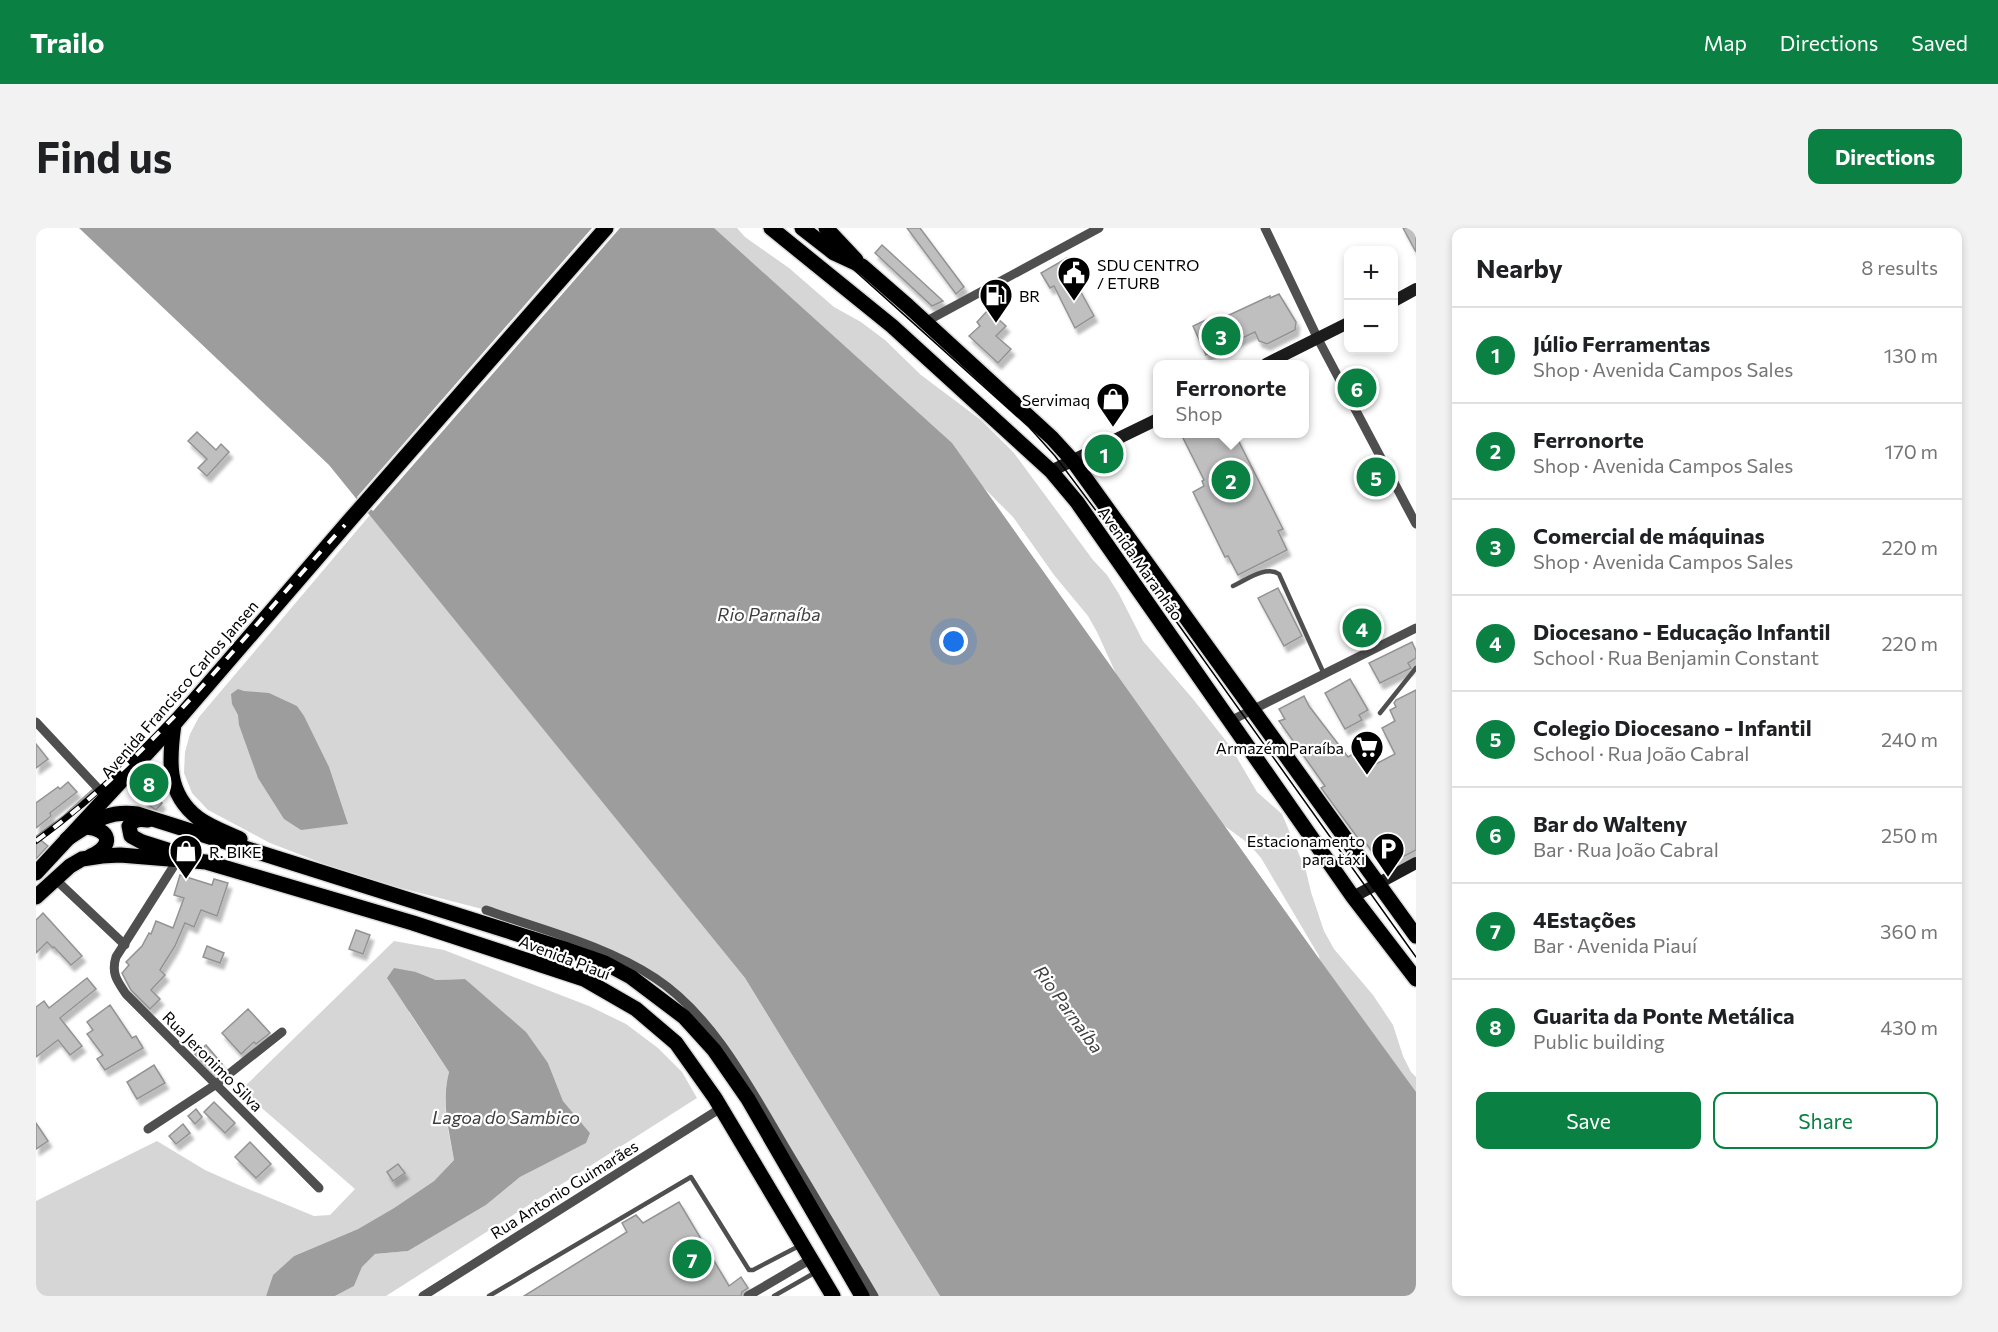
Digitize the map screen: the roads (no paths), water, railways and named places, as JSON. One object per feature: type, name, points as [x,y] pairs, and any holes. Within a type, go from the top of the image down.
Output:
[{"type":"main road","name":"Avenida Francisco Carlos Jansen","points":[[36,873],[174,724],[364,503],[606,228]]},
{"type":"main road","name":"Avenida Maranhão","points":[[802,228],[834,253],[862,266],[1052,438],[1073,461],[1416,936]]},
{"type":"main road","points":[[826,228],[862,266]]},
{"type":"main road","name":"Avenida Maranhão","points":[[775,230],[892,326],[1051,471],[1077,502],[1353,897],[1416,979]]},
{"type":"main road","points":[[1398,298],[1416,289]]},
{"type":"main road","points":[[1274,360],[1344,325]]},
{"type":"main road","points":[[1051,471],[1153,421]]},
{"type":"main road","name":"Avenida Piauí","points":[[174,724],[171,773],[174,789],[183,802],[200,819],[282,860]]},
{"type":"main road","name":"Avenida Piauí","points":[[67,839],[105,815],[137,814],[605,963],[650,990],[684,1017],[714,1050],[748,1099],[862,1296]]},
{"type":"main road","points":[[157,822],[139,819],[132,822],[129,826],[131,836],[142,842],[206,862]]},
{"type":"main road","points":[[36,897],[70,866],[102,851],[105,847],[105,836],[101,831],[86,827]]},
{"type":"main road","points":[[82,859],[120,855],[177,861]]},
{"type":"main road","name":"Avenida Piauí","points":[[177,861],[206,862],[413,923],[584,979],[636,1008],[676,1042],[721,1108],[833,1296]]},
{"type":"main road","points":[[1353,897],[1416,863]]},
{"type":"street","points":[[925,322],[1099,228]]},
{"type":"street","points":[[1265,228],[1318,339],[1416,524]]},
{"type":"street","points":[[1230,721],[1416,628]]},
{"type":"street","points":[[36,722],[107,798]]},
{"type":"street","name":"Rua Jeronimo Silva","points":[[177,861],[116,957],[113,966],[114,978],[126,994],[319,1188]]},
{"type":"street","points":[[55,879],[125,945]]},
{"type":"street","points":[[486,910],[621,958],[657,979],[686,1004],[714,1035],[741,1073],[874,1296]]},
{"type":"street","points":[[148,1129],[215,1085],[282,1032]]},
{"type":"street","name":"Rua Antonio Guimarães","points":[[423,1296],[721,1108]]},
{"type":"street","points":[[748,1296],[814,1265]]},
{"type":"lane","points":[[1233,586],[1267,570],[1279,574],[1324,674]]},
{"type":"lane","points":[[1380,713],[1416,668]]},
{"type":"lane","points":[[489,1296],[691,1177],[749,1270],[802,1244]]},
{"type":"lane","points":[[774,1296],[814,1265]]},
{"type":"water","name":"Rio Parnaíba","points":[[79,228],[714,228],[952,443],[1416,1092],[1416,1296],[940,1296],[745,978],[329,465]]},
{"type":"water","points":[[238,689],[269,693],[297,706],[329,767],[348,824],[301,830],[284,819],[258,778],[239,725],[231,694]]},
{"type":"water","name":"Lagoa do Sambico","points":[[394,968],[416,972],[436,980],[465,979],[526,1032],[548,1063],[563,1101],[590,1133],[586,1143],[520,1177],[486,1205],[408,1251],[375,1254],[362,1267],[354,1286],[335,1296],[266,1296],[273,1275],[294,1256],[358,1229],[394,1208],[434,1181],[454,1160],[446,1105],[449,1072],[387,978]]},
{"type":"waterway","points":[[36,838],[95,789]]},
{"type":"tram line","points":[[813,228],[823,242],[1029,427],[1055,456],[1118,540],[1416,957]]},
{"type":"railway","points":[[36,841],[80,807],[160,731],[345,525]]},
{"type":"place","name":"SDU CENTRO / ETURB","points":[[1074,302]]},
{"type":"place","name":"BR","points":[[996,324]]},
{"type":"place","name":"Comercial de máquinas","points":[[1221,336]]},
{"type":"place","name":"Bar do Walteny","points":[[1357,388]]},
{"type":"place","name":"Servimaq","points":[[1113,428]]},
{"type":"place","name":"Júlio Ferramentas","points":[[1104,454]]},
{"type":"place","name":"Colegio Diocesano - Infantil","points":[[1376,477]]},
{"type":"place","name":"Ferronorte","points":[[1231,480]]},
{"type":"place","name":"Diocesano - Educação Infantil","points":[[1362,628]]},
{"type":"place","name":"Armazém Paraíba","points":[[1367,776]]},
{"type":"place","name":"Guarita da Ponte Metálica","points":[[149,783]]},
{"type":"place","name":"Estacionamento para táxi","points":[[1388,878]]},
{"type":"place","name":"R. BIKE","points":[[186,880]]},
{"type":"place","name":"4Estações","points":[[692,1259]]}]
